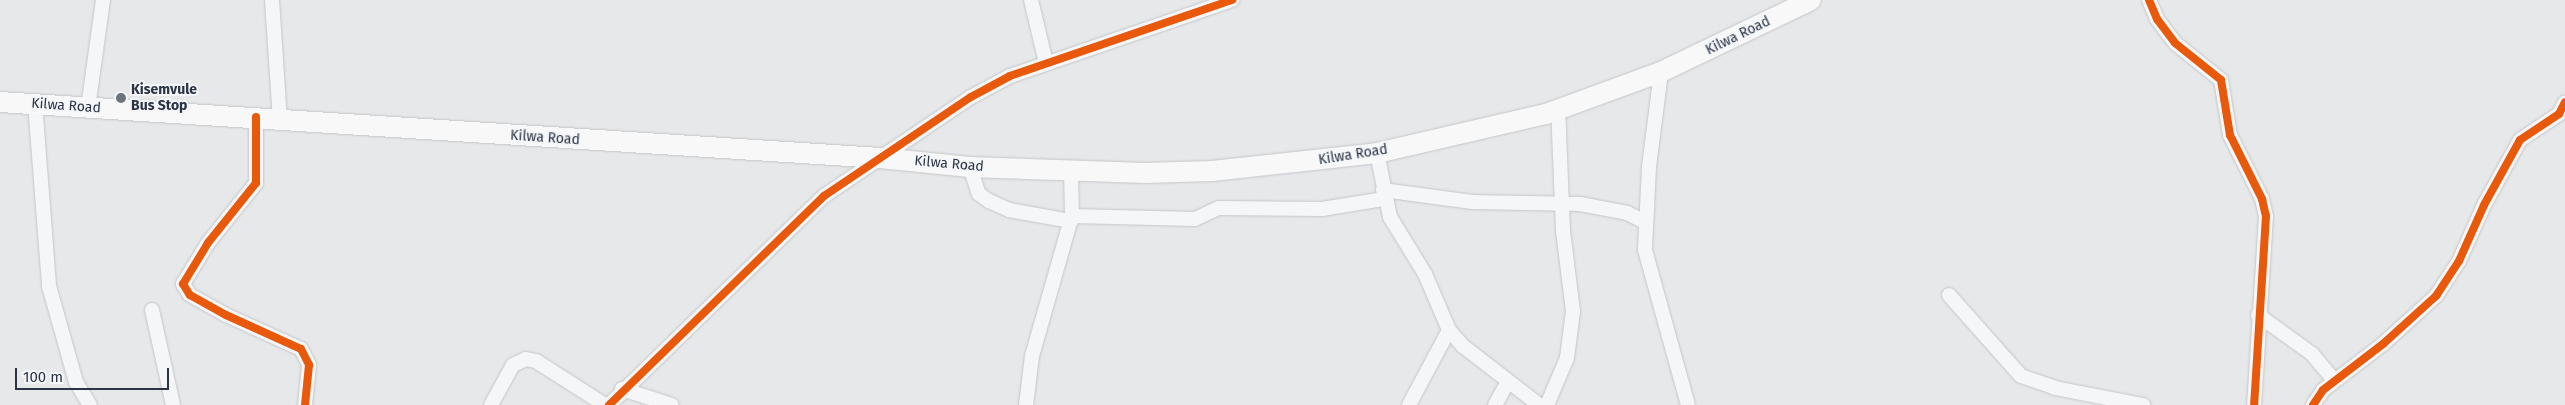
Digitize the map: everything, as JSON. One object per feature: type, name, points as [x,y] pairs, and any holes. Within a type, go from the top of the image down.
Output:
[{"type":"highway","name":"Kilwa Road","points":[[0,102],[880,158],[970,167],[1071,171],[1212,171],[1377,153],[1487,129],[1558,109],[1661,72],[1811,0]]},
{"type":"street","points":[[88,108],[103,0]]},
{"type":"street","points":[[272,0],[280,120]]},
{"type":"street","points":[[1031,0],[1046,63]]},
{"type":"street","points":[[491,405],[513,365],[526,359],[536,361],[607,405],[794,222],[824,196],[988,86],[1046,63],[1232,0]]},
{"type":"street","points":[[2149,0],[2157,19],[2175,43],[2221,80],[2230,135],[2262,199],[2266,216],[2258,316],[2254,405]]},
{"type":"street","points":[[1661,72],[1645,222],[1644,250],[1688,405]]},
{"type":"street","points":[[2313,405],[2323,390],[2436,296],[2459,261],[2484,205],[2520,140],[2559,114],[2565,102]]},
{"type":"street","points":[[35,103],[49,286],[76,382],[90,405]]},
{"type":"street","points":[[1547,405],[1567,358],[1573,311],[1561,203],[1558,109]]},
{"type":"street","points":[[256,117],[256,183],[208,243],[184,281],[184,287],[190,295],[226,315],[302,349],[309,366],[305,405]]},
{"type":"street","points":[[1377,153],[1383,194],[1400,237],[1425,274],[1449,330],[1463,346],[1539,405]]},
{"type":"street","points":[[970,167],[979,194],[989,201],[1009,210],[1071,219],[1195,219],[1219,208],[1322,209],[1383,194],[1472,202],[1561,203],[1627,213],[1645,222]]},
{"type":"street","points":[[1026,405],[1032,356],[1071,219],[1071,171]]},
{"type":"street","points":[[1949,295],[2021,376],[2055,388],[2143,405]]},
{"type":"street","points":[[152,310],[173,405]]},
{"type":"street","points":[[2258,316],[2312,354],[2336,381]]},
{"type":"street","points":[[1409,405],[1449,330]]},
{"type":"street","points":[[1495,405],[1508,382]]},
{"type":"street","points":[[622,389],[672,405]]},
{"type":"cycle path","points":[[609,405],[824,196],[971,97],[1010,76],[1232,0]]},
{"type":"cycle path","points":[[2149,0],[2157,19],[2175,43],[2221,80],[2230,135],[2262,199],[2266,216],[2254,405]]},
{"type":"cycle path","points":[[2313,405],[2323,390],[2383,344],[2436,296],[2459,261],[2484,205],[2520,140],[2559,114],[2565,102]]},
{"type":"cycle path","points":[[256,117],[256,183],[208,243],[183,284],[190,295],[226,315],[301,349],[309,365],[305,405]]},
{"type":"place","name":"Kisemvule Bus Stop","points":[[121,98]]}]
